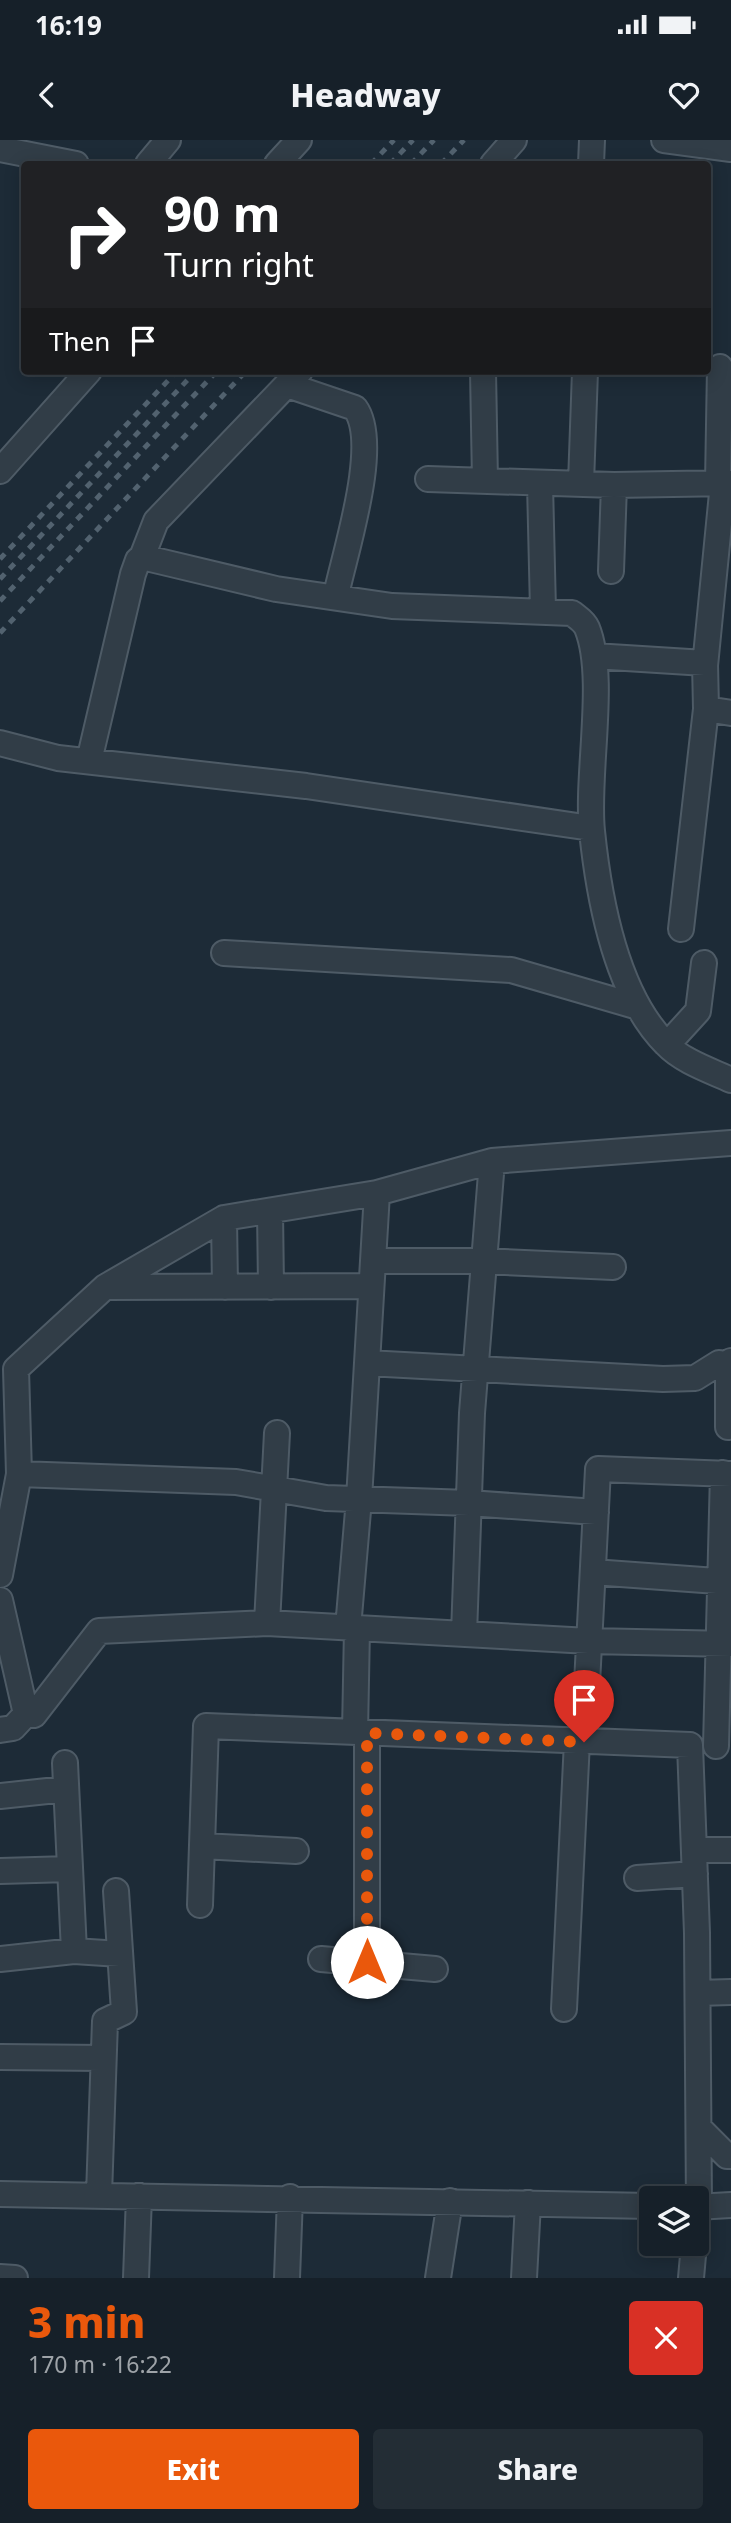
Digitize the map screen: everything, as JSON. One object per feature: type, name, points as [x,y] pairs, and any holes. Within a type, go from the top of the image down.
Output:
[{"type":"street","points":[[150,161],[168,140]]},
{"type":"street","points":[[280,161],[299,140]]},
{"type":"street","points":[[496,161],[514,140]]},
{"type":"street","points":[[591,161],[592,140]]},
{"type":"street","points":[[664,140],[692,155],[731,149]]},
{"type":"street","points":[[0,149],[61,161]]},
{"type":"street","points":[[681,929],[706,709],[705,666],[724,483],[719,367]]},
{"type":"street","points":[[4,459],[85,375]]},
{"type":"street","points":[[483,375],[485,481]]},
{"type":"street","points":[[581,483],[585,375]]},
{"type":"street","points":[[89,761],[133,574],[156,521],[294,378],[355,408],[365,429],[363,471],[336,595]]},
{"type":"street","points":[[428,480],[614,485],[724,483]]},
{"type":"street","points":[[540,484],[543,610]]},
{"type":"street","points":[[611,571],[614,485]]},
{"type":"street","points":[[142,557],[276,589],[336,595],[392,606],[543,610],[572,613],[582,621],[594,656],[591,828],[605,913],[635,1006],[667,1045],[697,1065],[731,1080]]},
{"type":"street","points":[[594,656],[705,663],[705,666]]},
{"type":"street","points":[[706,709],[731,713]]},
{"type":"street","points":[[0,743],[29,752],[89,761],[306,786],[591,828]]},
{"type":"street","points":[[224,953],[511,970],[635,1006]]},
{"type":"street","points":[[667,1045],[698,1012],[704,963]]},
{"type":"street","points":[[0,1574],[19,1474],[8,1372],[105,1287],[224,1218],[377,1193],[492,1161],[731,1143]]},
{"type":"street","points":[[464,1634],[475,1369],[492,1161]]},
{"type":"street","points":[[367,1962],[361,1732],[353,1628],[377,1193]]},
{"type":"street","points":[[270,1211],[271,1287]]},
{"type":"street","points":[[224,1218],[225,1287]]},
{"type":"street","points":[[373,1261],[483,1261],[613,1267]]},
{"type":"street","points":[[105,1287],[371,1286]]},
{"type":"street","points":[[367,1363],[663,1379],[695,1378],[719,1363],[729,1363],[728,1427]]},
{"type":"street","points":[[267,1623],[277,1433]]},
{"type":"street","points":[[200,1905],[206,1726],[580,1742],[724,1746],[727,1474],[598,1469],[589,1641],[580,1742],[564,2009]]},
{"type":"street","points":[[19,1474],[236,1482],[326,1498],[468,1503],[596,1512]]},
{"type":"street","points":[[593,1572],[726,1582]]},
{"type":"street","points":[[0,1600],[26,1714],[13,1728],[0,1730]]},
{"type":"street","points":[[34,1716],[99,1631],[267,1623],[589,1641],[725,1644]]},
{"type":"street","points":[[690,1745],[698,1993],[698,2186]]},
{"type":"street","points":[[65,1763],[74,1951]]},
{"type":"street","points":[[0,1796],[66,1789]]},
{"type":"street","points":[[202,1846],[296,1852]]},
{"type":"street","points":[[637,1878],[731,1850]]},
{"type":"street","points":[[0,1871],[70,1869]]},
{"type":"street","points":[[99,2195],[105,2021],[124,2012],[116,1891]]},
{"type":"street","points":[[0,1959],[74,1951],[120,1954]]},
{"type":"street","points":[[321,1959],[435,1969]]},
{"type":"street","points":[[698,1993],[731,1992]]},
{"type":"street","points":[[0,2057],[103,2058]]},
{"type":"street","points":[[699,2128],[727,2156],[731,2156]]},
{"type":"street","points":[[0,2194],[290,2197],[639,2206]]},
{"type":"street","points":[[136,2278],[139,2196]]},
{"type":"street","points":[[287,2278],[290,2197]]},
{"type":"street","points":[[438,2278],[450,2201]]},
{"type":"street","points":[[524,2278],[528,2203]]},
{"type":"street","points":[[709,2210],[731,2205]]},
{"type":"street","points":[[691,2278],[693,2256]]},
{"type":"street","points":[[0,2277],[15,2278]]},
{"type":"railway","points":[[374,161],[394,140]]},
{"type":"railway","points":[[393,161],[413,140]]},
{"type":"railway","points":[[414,161],[434,140]]},
{"type":"railway","points":[[444,161],[464,140]]},
{"type":"railway","points":[[0,559],[173,375]]},
{"type":"railway","points":[[0,579],[192,375]]},
{"type":"railway","points":[[0,601],[213,375]]},
{"type":"railway","points":[[0,633],[242,375]]},
{"type":"route","points":[[367,1962],[367,1733],[584,1742]]}]
